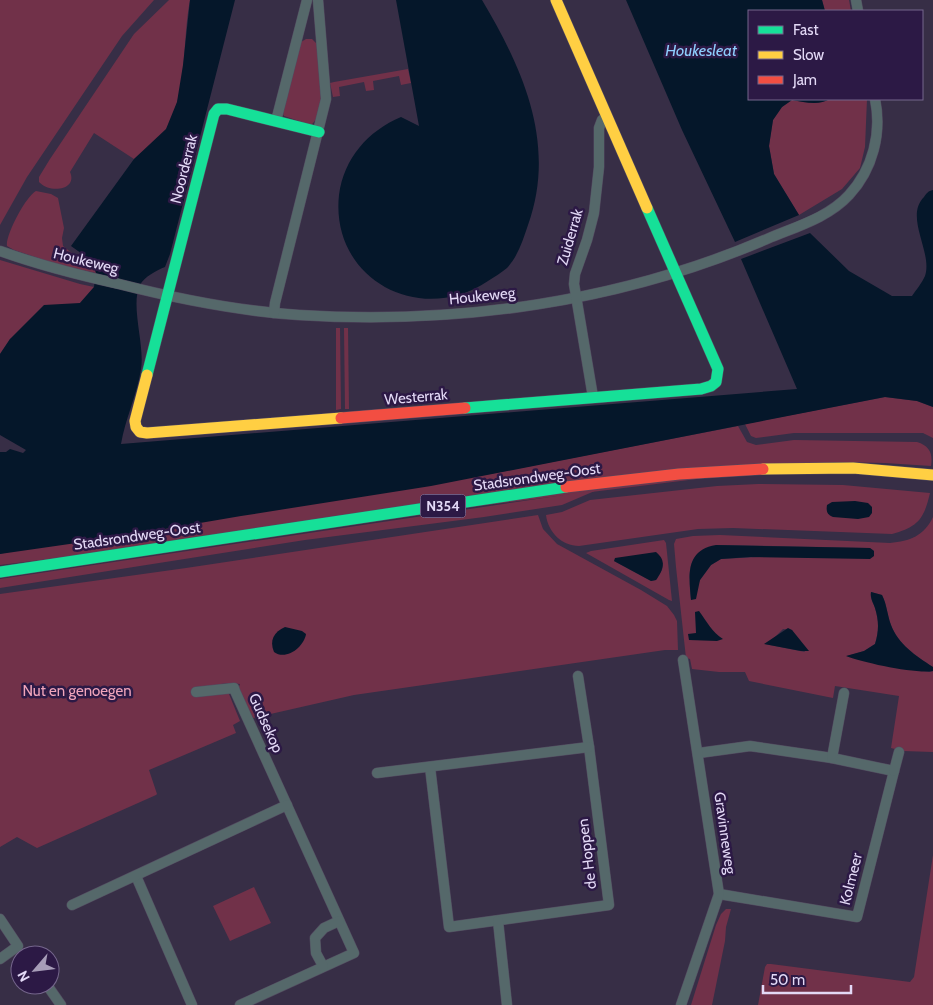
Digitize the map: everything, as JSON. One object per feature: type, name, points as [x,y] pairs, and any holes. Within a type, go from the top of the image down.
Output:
[{"type":"street","points":[[276,121],[307,0]]},
{"type":"street","points":[[274,313],[326,99],[318,0]]},
{"type":"street","points":[[556,0],[676,273]]},
{"type":"street","name":"Houkeweg","points":[[0,250],[36,263],[86,277],[167,296],[274,313],[342,317],[421,317],[495,310],[576,298],[676,273],[737,252],[831,210],[842,202],[865,174],[873,154],[878,120],[875,100]]},
{"type":"street","name":"Noorderrak","points":[[167,296],[214,114],[218,109],[227,109],[319,132]]},
{"type":"street","name":"Zuiderrak","points":[[593,397],[576,298],[574,274],[587,240],[598,190],[598,128],[602,120],[607,117]]},
{"type":"street","name":"Westerrak","points":[[167,296],[135,421],[140,432],[147,433],[701,389],[716,382],[718,369],[676,273]]},
{"type":"street","name":"Stadsrondweg-Oost","points":[[0,572],[560,488],[679,474],[783,468],[852,468],[933,475]]},
{"type":"street","name":"Gravinneweg","points":[[681,1005],[719,894],[699,753],[683,660]]},
{"type":"street","name":"de Hoppen","points":[[430,767],[449,927],[609,905],[589,746],[578,676]]},
{"type":"street","name":"Gudsekop","points":[[196,692],[234,688],[354,953],[244,1004]]},
{"type":"street","points":[[832,758],[844,693]]},
{"type":"street","points":[[376,773],[589,746]]},
{"type":"street","points":[[699,753],[750,746],[832,758],[894,771]]},
{"type":"street","name":"Kolmeer","points":[[719,894],[857,917],[899,752]]},
{"type":"street","points":[[72,905],[287,805]]},
{"type":"street","points":[[136,876],[192,1005]]},
{"type":"street","points":[[0,919],[17,945]]},
{"type":"street","points":[[498,920],[506,1005]]},
{"type":"street","points":[[323,966],[316,953],[315,938],[324,928],[338,921]]},
{"type":"green space","points":[[0,0],[154,0],[122,36],[27,177],[0,225]]},
{"type":"green space","points":[[169,0],[190,0],[181,82],[174,113],[167,128],[134,159],[94,133],[70,172],[70,183],[67,186],[56,189],[44,186],[39,182],[39,177],[134,34]]},
{"type":"green space","points":[[822,0],[849,0],[851,10],[825,10]]},
{"type":"green space","points":[[306,39],[312,39],[317,44],[321,87],[319,110],[316,119],[311,125],[283,114],[301,42]]},
{"type":"green space","points":[[408,69],[411,83],[401,85],[399,76],[373,81],[374,90],[366,91],[364,82],[339,87],[340,96],[333,97],[330,83]]},
{"type":"green space","points":[[792,100],[816,103],[867,100],[865,147],[860,168],[842,189],[799,215],[774,174],[769,146],[773,120],[782,107]]},
{"type":"green space","points":[[36,191],[51,194],[58,198],[64,228],[63,246],[78,258],[81,253],[92,261],[96,273],[59,265],[7,246],[9,234],[17,217],[27,200]]},
{"type":"green space","points":[[0,260],[94,287],[80,303],[10,339],[0,354]]},
{"type":"green space","points":[[336,328],[340,328],[341,409],[336,410]]},
{"type":"green space","points":[[344,328],[348,328],[349,409],[345,409]]},
{"type":"green space","points":[[885,397],[917,401],[933,407],[933,438],[923,433],[794,433],[756,438],[751,436],[745,424]]},
{"type":"green space","points":[[738,426],[747,442],[756,445],[794,440],[917,442],[930,451],[931,466],[835,462],[0,565],[0,554],[12,551],[0,524],[490,474]]},
{"type":"green space","points":[[758,484],[843,485],[930,493],[919,521],[908,528],[892,534],[733,528],[698,529],[579,546],[567,544],[557,537],[547,521],[546,515],[562,512],[590,500],[717,486]]},
{"type":"green space","points":[[597,490],[562,505],[305,540],[0,588],[0,579]]},
{"type":"green space","name":"Nut en genoegen","points":[[538,515],[543,529],[557,544],[667,606],[677,621],[678,650],[665,650],[354,695],[253,718],[238,689],[240,684],[221,684],[224,694],[229,694],[240,721],[233,725],[236,733],[149,770],[156,795],[37,848],[17,837],[0,847],[0,594]]},
{"type":"green space","points":[[933,517],[933,667],[914,654],[898,638],[891,625],[882,595],[871,592],[871,599],[878,622],[875,644],[864,651],[847,656],[929,672],[933,671],[933,752],[903,751],[891,748],[899,696],[835,686],[833,698],[749,681],[745,672],[692,669],[690,659],[686,658],[674,544],[676,539],[720,535],[890,543],[904,541],[916,536]],"holes":[[[722,545],[870,548],[874,551],[721,559],[711,565],[700,580],[691,600],[690,570],[692,563],[702,551],[710,547]],[[783,629],[792,630],[805,652],[765,644]]]},
{"type":"green space","points":[[664,540],[666,543],[672,601],[586,553]],"holes":[[[614,561],[663,563],[662,570],[656,580],[651,581]]]},
{"type":"green space","points":[[933,855],[933,1005],[758,1005],[767,964],[910,982],[914,977]]},
{"type":"green space","points":[[254,887],[271,923],[230,941],[213,906]]},
{"type":"green space","points":[[726,909],[731,909],[712,1005],[691,1005],[716,925],[721,914]]},
{"type":"water","points":[[190,0],[235,0],[170,254],[165,267],[144,279],[137,293],[136,303],[142,359],[141,369],[121,444],[797,389],[741,259],[810,233],[849,271],[892,296],[912,296],[924,279],[926,267],[917,214],[919,205],[927,193],[933,190],[933,407],[917,401],[885,397],[431,486],[118,537],[0,554],[0,452],[6,452],[10,449],[23,453],[26,450],[0,435],[0,354],[10,339],[44,305],[80,303],[94,287],[96,273],[92,261],[71,246],[134,159],[166,129],[177,102]]},
{"type":"water","points":[[396,0],[482,0],[511,53],[522,80],[537,136],[539,165],[536,195],[520,248],[514,258],[507,268],[488,281],[462,294],[435,299],[409,296],[385,287],[364,271],[349,250],[340,225],[339,195],[342,182],[346,169],[360,147],[378,130],[401,117],[419,126]]},
{"type":"water","name":"Houkesleat","points":[[626,0],[822,0],[825,10],[748,10],[748,100],[792,100],[782,107],[773,120],[769,146],[774,174],[799,215],[735,242],[682,130]]},
{"type":"water","name":"Houkesleat","points":[[792,100],[828,100],[816,103]]},
{"type":"water","points":[[855,501],[868,503],[872,507],[872,513],[869,517],[858,519],[833,517],[827,512],[827,505],[832,502]]},
{"type":"water","points":[[716,545],[870,548],[874,551],[874,556],[870,559],[750,557],[721,559],[711,565],[700,580],[696,599],[691,600],[690,573],[694,558],[699,552]]},
{"type":"water","points":[[656,552],[662,559],[663,566],[656,580],[651,581],[614,561],[615,558]]},
{"type":"water","points":[[871,592],[882,595],[891,625],[898,638],[914,654],[933,667],[933,671],[925,672],[890,667],[846,656],[864,651],[875,644],[878,622]]},
{"type":"water","points":[[699,611],[713,630],[723,639],[717,641],[689,640],[688,634],[696,633],[695,612]]},
{"type":"water","points":[[285,627],[302,631],[306,634],[305,639],[298,648],[284,655],[274,652],[272,640],[278,631]]},
{"type":"water","points":[[788,628],[792,630],[809,651],[764,644]]},
{"type":"traffic: fast","points":[[147,375],[214,114],[218,109],[227,109],[319,132]]},
{"type":"traffic: fast","points":[[465,408],[701,389],[711,386],[716,382],[718,369],[647,208]]},
{"type":"traffic: fast","points":[[0,572],[566,487]]},
{"type":"traffic: slow","points":[[556,0],[647,208]]},
{"type":"traffic: slow","points":[[147,375],[135,421],[136,427],[140,432],[341,418]]},
{"type":"traffic: slow","points":[[763,469],[853,468],[933,475]]},
{"type":"traffic: jam","points":[[341,418],[465,408]]},
{"type":"traffic: jam","points":[[566,487],[679,474],[763,469]]}]
